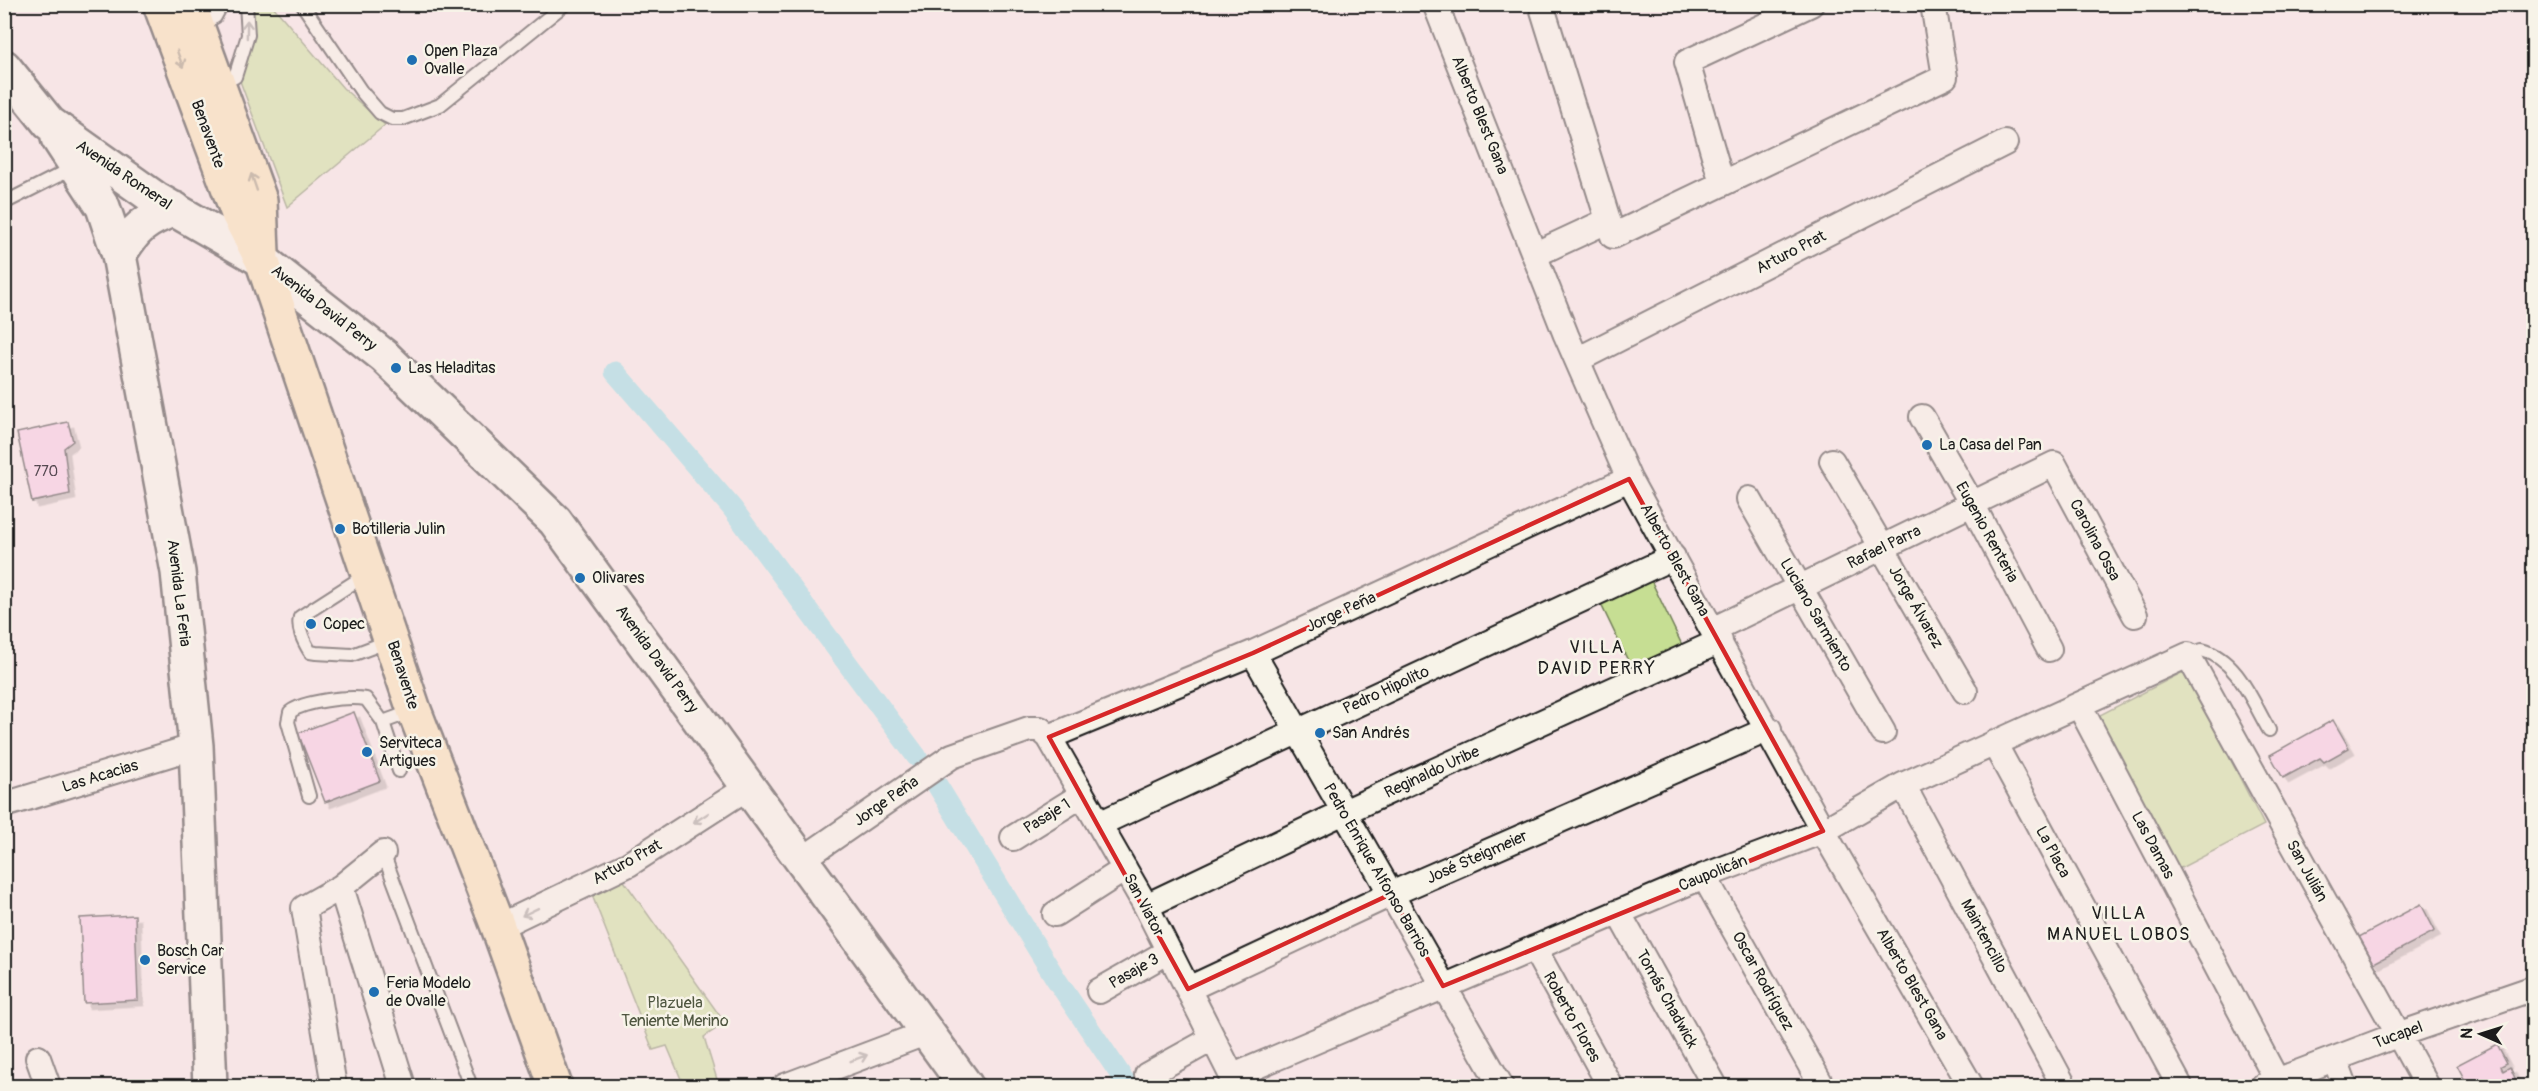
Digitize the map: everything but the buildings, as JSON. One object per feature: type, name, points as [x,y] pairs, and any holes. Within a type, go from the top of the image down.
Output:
[{"type":"main road","name":"Benavente","points":[[160,4],[238,214],[262,261],[414,710],[498,927],[555,1086]]},
{"type":"main road","name":"Benavente","points":[[194,15],[260,200],[262,261]]},
{"type":"main road","name":"Avenida Romeral","points":[[4,67],[49,123],[156,199],[262,261]]},
{"type":"main road","name":"Avenida La Feria","points":[[49,123],[103,207],[119,255],[178,572],[196,746],[210,1086]]},
{"type":"main road","points":[[119,255],[129,238],[147,220],[175,209]]},
{"type":"main road","name":"Avenida David Perry","points":[[262,261],[384,356],[555,521],[750,786],[966,1086]]},
{"type":"street","points":[[1541,4],[1613,236],[1945,77],[1933,4]]},
{"type":"street","points":[[1722,183],[1687,62],[1811,4]]},
{"type":"street","name":"Alberto Blest Gana","points":[[1436,6],[1577,360],[1629,479],[1823,831],[1971,1086]]},
{"type":"street","name":"Arturo Prat","points":[[1577,360],[2005,143]]},
{"type":"street","points":[[1536,254],[1607,221]]},
{"type":"street","name":"Eugenio Renteria","points":[[1922,417],[1972,504],[2049,649]]},
{"type":"street","name":"Jorge Álvarez","points":[[1832,461],[1965,691]]},
{"type":"street","name":"Rafael Parra","points":[[1717,635],[1800,588],[2054,464]]},
{"type":"street","name":"Carolina Ossa","points":[[2054,464],[2135,615]]},
{"type":"street","name":"Jorge Peña","points":[[803,859],[952,756],[1029,729],[1044,733],[1253,652],[1629,479]]},
{"type":"street","name":"Luciano Sarmiento","points":[[1749,499],[1883,732]]},
{"type":"street","name":"Pedro Hipolito","points":[[1099,824],[1673,557]]},
{"type":"street","name":"Reginaldo Uribe","points":[[1146,906],[1717,635]]},
{"type":"street","name":"Pedro Enrique Alfonso Barrios","points":[[1253,652],[1443,986],[1496,1085]]},
{"type":"street","name":"Caupolicán","points":[[1234,1082],[1443,986],[1704,876],[1823,831],[1903,785],[2188,655]]},
{"type":"street","name":"San Julián","points":[[2188,655],[2427,1086]]},
{"type":"street","name":"Las Damas","points":[[2079,705],[2270,1084]]},
{"type":"street","name":"José Steigmeier","points":[[1188,989],[1391,894],[1768,729]]},
{"type":"street","name":"San Viator","points":[[1044,733],[1146,906],[1234,1082]]},
{"type":"street","name":"La Placa","points":[[1994,743],[2180,1086]]},
{"type":"street","name":"Las Acacias","points":[[4,805],[196,746]]},
{"type":"street","name":"Maintencillo","points":[[1903,785],[2064,1086]]},
{"type":"street","name":"Arturo Prat","points":[[498,927],[629,864],[750,786]]},
{"type":"street","name":"Pasaje 1","points":[[1013,838],[1082,795]]},
{"type":"street","points":[[334,1086],[304,908],[341,886],[383,853]]},
{"type":"street","points":[[1055,914],[1125,869]]},
{"type":"street","name":"Oscar Rodríguez","points":[[1704,876],[1822,1086]]},
{"type":"street","points":[[341,886],[403,1086]]},
{"type":"street","name":"Tomás Chadwick","points":[[1618,912],[1715,1086]]},
{"type":"street","name":"Roberto Flores","points":[[1534,948],[1610,1086]]},
{"type":"street","name":"Pasaje 3","points":[[1099,991],[1169,951]]},
{"type":"street","name":"Tucapel","points":[[2270,1084],[2397,1035],[2534,988]]},
{"type":"street","points":[[785,1086],[928,1032]]},
{"type":"street","points":[[1147,1075],[1212,1039]]},
{"type":"street","points":[[38,1058],[48,1086]]},
{"type":"street","points":[[2335,1059],[2345,1086]]},
{"type":"lane","points":[[194,15],[215,17],[222,4]]},
{"type":"lane","points":[[219,84],[235,77],[248,35],[246,4]]},
{"type":"lane","points":[[302,4],[362,91],[380,113],[392,119],[403,119],[441,105],[565,4]]},
{"type":"lane","points":[[4,203],[76,166]]},
{"type":"lane","points":[[368,573],[300,618],[298,624],[305,644],[310,652],[352,655],[392,640]]},
{"type":"lane","points":[[2188,655],[2202,650],[2220,657],[2236,673],[2269,730]]},
{"type":"lane","points":[[309,796],[288,722],[290,712],[298,705],[356,698],[366,699],[383,722],[399,771]]},
{"type":"lane","points":[[383,722],[414,710]]},
{"type":"lane","points":[[383,853],[471,1086]]},
{"type":"highlighted area","points":[[1629,479],[1823,831],[1443,986],[1391,894],[1188,989],[1049,737],[1253,653]]},
{"type":"green space","points":[[248,5],[272,5],[343,88],[385,125],[287,207],[234,65],[253,20]]},
{"type":"green space","points":[[1648,574],[1682,645],[1632,669],[1598,598]]},
{"type":"green space","points":[[2185,671],[2264,825],[2177,870],[2098,716]]},
{"type":"green space","name":"Plazuela Teniente Merino","points":[[622,878],[725,1023],[704,1037],[719,1086],[684,1086],[667,1046],[653,1050],[592,895]]},
{"type":"waterway","points":[[615,372],[732,508],[917,757]]},
{"type":"waterway","points":[[934,780],[1056,979],[1128,1086]]},
{"type":"place","name":"Open Plaza Ovalle","points":[[412,60]]},
{"type":"place","name":"Las Heladitas","points":[[396,368]]},
{"type":"place","name":"La Casa del Pan","points":[[1927,445]]},
{"type":"place","name":"Botilleria Julin","points":[[340,529]]},
{"type":"place","name":"Olivares","points":[[580,578]]},
{"type":"place","name":"Copec","points":[[311,624]]},
{"type":"place","name":"San Andrés","points":[[1320,733]]},
{"type":"place","name":"Serviteca Artigues","points":[[367,752]]},
{"type":"place","name":"Bosch Car Service","points":[[145,960]]},
{"type":"place","name":"Feria Modelo de Ovalle","points":[[374,992]]},
{"type":"district","name":"VILLA DAVID PERRY","points":[[1597,657]]},
{"type":"district","name":"VILLA MANUEL LOBOS","points":[[2119,923]]}]
